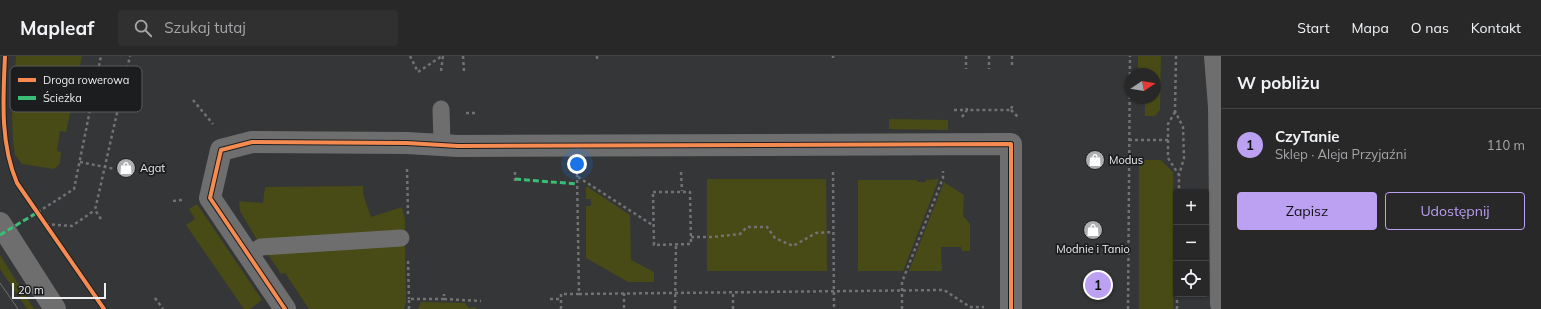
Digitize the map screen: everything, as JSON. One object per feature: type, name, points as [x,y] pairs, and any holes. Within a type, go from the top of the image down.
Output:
[{"type":"street","points":[[1215,56],[1219,106],[1221,304]]},
{"type":"street","points":[[285,309],[210,198],[221,150],[252,142],[442,144],[476,146],[1011,144],[1001,308]]},
{"type":"street","points":[[0,223],[55,309]]},
{"type":"lane","points":[[441,109],[442,144]]},
{"type":"lane","points":[[248,255],[261,247],[401,238]]},
{"type":"path","points":[[99,66],[101,56]]},
{"type":"path","points":[[128,66],[130,56]]},
{"type":"path","points":[[410,56],[418,72],[442,56]]},
{"type":"path","points":[[441,71],[442,56]]},
{"type":"path","points":[[463,56],[464,71]]},
{"type":"path","points":[[966,56],[966,69]]},
{"type":"path","points":[[989,56],[989,69]]},
{"type":"path","points":[[1012,56],[1012,68]]},
{"type":"path","points":[[1128,309],[1130,56]]},
{"type":"path","points":[[1176,56],[1175,111],[1168,124],[1168,158],[1179,175]]},
{"type":"path","points":[[193,100],[215,127]]},
{"type":"path","points":[[954,110],[966,110],[966,106]]},
{"type":"path","points":[[1175,111],[1184,127],[1184,158],[1179,175],[1179,189]]},
{"type":"path","points":[[38,212],[74,189],[90,112]]},
{"type":"path","points":[[46,224],[72,226],[95,210],[117,112]]},
{"type":"path","points":[[464,113],[476,113]]},
{"type":"path","points":[[1129,140],[1168,140]]},
{"type":"path","points":[[80,162],[115,168]]},
{"type":"path","points":[[902,309],[902,282],[943,178],[943,164]]},
{"type":"path","points":[[407,166],[408,216]]},
{"type":"path","points":[[833,166],[834,308]]},
{"type":"path","points":[[577,168],[579,294]]},
{"type":"path","points":[[400,171],[407,173]]},
{"type":"path","points":[[577,176],[654,226]]},
{"type":"path","points":[[653,192],[690,192],[691,237],[691,244],[654,245],[653,192]]},
{"type":"path","points":[[95,210],[101,219]]},
{"type":"path","points":[[691,237],[733,235],[740,234],[747,227],[767,227],[775,238],[792,246],[816,233],[833,232]]},
{"type":"path","points":[[675,309],[676,244]]},
{"type":"path","points":[[408,258],[409,309]]},
{"type":"path","points":[[561,309],[561,294],[944,290],[970,307],[1001,308]]},
{"type":"path","points":[[624,293],[624,309]]},
{"type":"path","points":[[733,293],[733,309]]},
{"type":"path","points":[[444,294],[444,299]]},
{"type":"path","points":[[1177,297],[1177,309]]},
{"type":"path","points":[[155,298],[163,309]]},
{"type":"path","points":[[409,299],[482,301]]},
{"type":"path","points":[[550,299],[561,299]]},
{"type":"green space","points":[[16,56],[82,56],[80,66],[15,66]]},
{"type":"green space","points":[[1138,56],[1161,56],[1161,68],[1138,68]]},
{"type":"green space","points":[[1145,104],[1160,104],[1160,110],[1155,116],[1145,116]]},
{"type":"green space","points":[[12,112],[70,112],[66,132],[60,131],[57,151],[61,152],[60,163],[54,169],[22,164],[15,155]]},
{"type":"green space","points":[[889,119],[948,120],[948,130],[889,129]]},
{"type":"green space","points":[[1139,160],[1161,160],[1173,172],[1173,309],[1139,309]]},
{"type":"green space","points":[[707,179],[826,179],[827,271],[707,271]]},
{"type":"green space","points":[[939,179],[903,271],[858,271],[858,180],[917,180],[917,182],[926,182],[926,180]]},
{"type":"green space","points":[[944,182],[964,195],[963,216],[970,224],[970,251],[962,251],[961,247],[941,247],[942,271],[909,271]]},
{"type":"green space","points":[[363,186],[363,194],[371,217],[402,207],[405,220],[405,233],[257,240],[240,211],[239,201],[263,203],[265,187]]},
{"type":"green space","points":[[586,186],[630,215],[631,260],[654,272],[654,282],[628,282],[586,258],[586,206],[591,206],[591,199],[586,199]]},
{"type":"green space","points":[[197,204],[262,300],[250,309],[244,309],[186,225],[195,219],[189,209]]},
{"type":"green space","points":[[405,244],[406,301],[404,309],[309,309],[285,273],[281,274],[267,253]]},
{"type":"green space","points":[[0,255],[34,309],[27,309],[0,269]]},
{"type":"green space","points":[[421,302],[465,303],[469,308],[476,307],[476,309],[418,309]]},
{"type":"tram line","points":[[0,283],[18,309]]},
{"type":"marked path","points":[[515,179],[577,184]]},
{"type":"marked path","points":[[0,235],[38,212]]},
{"type":"cycle path","points":[[5,56],[3,105],[5,137],[17,183],[104,309]]},
{"type":"cycle path","points":[[285,309],[210,198],[221,150],[252,142],[407,143],[458,146],[1011,144],[1011,309]]},
{"type":"place","name":"Modus","points":[[1095,160]]},
{"type":"place","name":"Agat","points":[[126,168]]},
{"type":"place","name":"Modnie i Tanio","points":[[1093,230]]},
{"type":"place","name":"CzyTanie","points":[[1098,285]]}]
